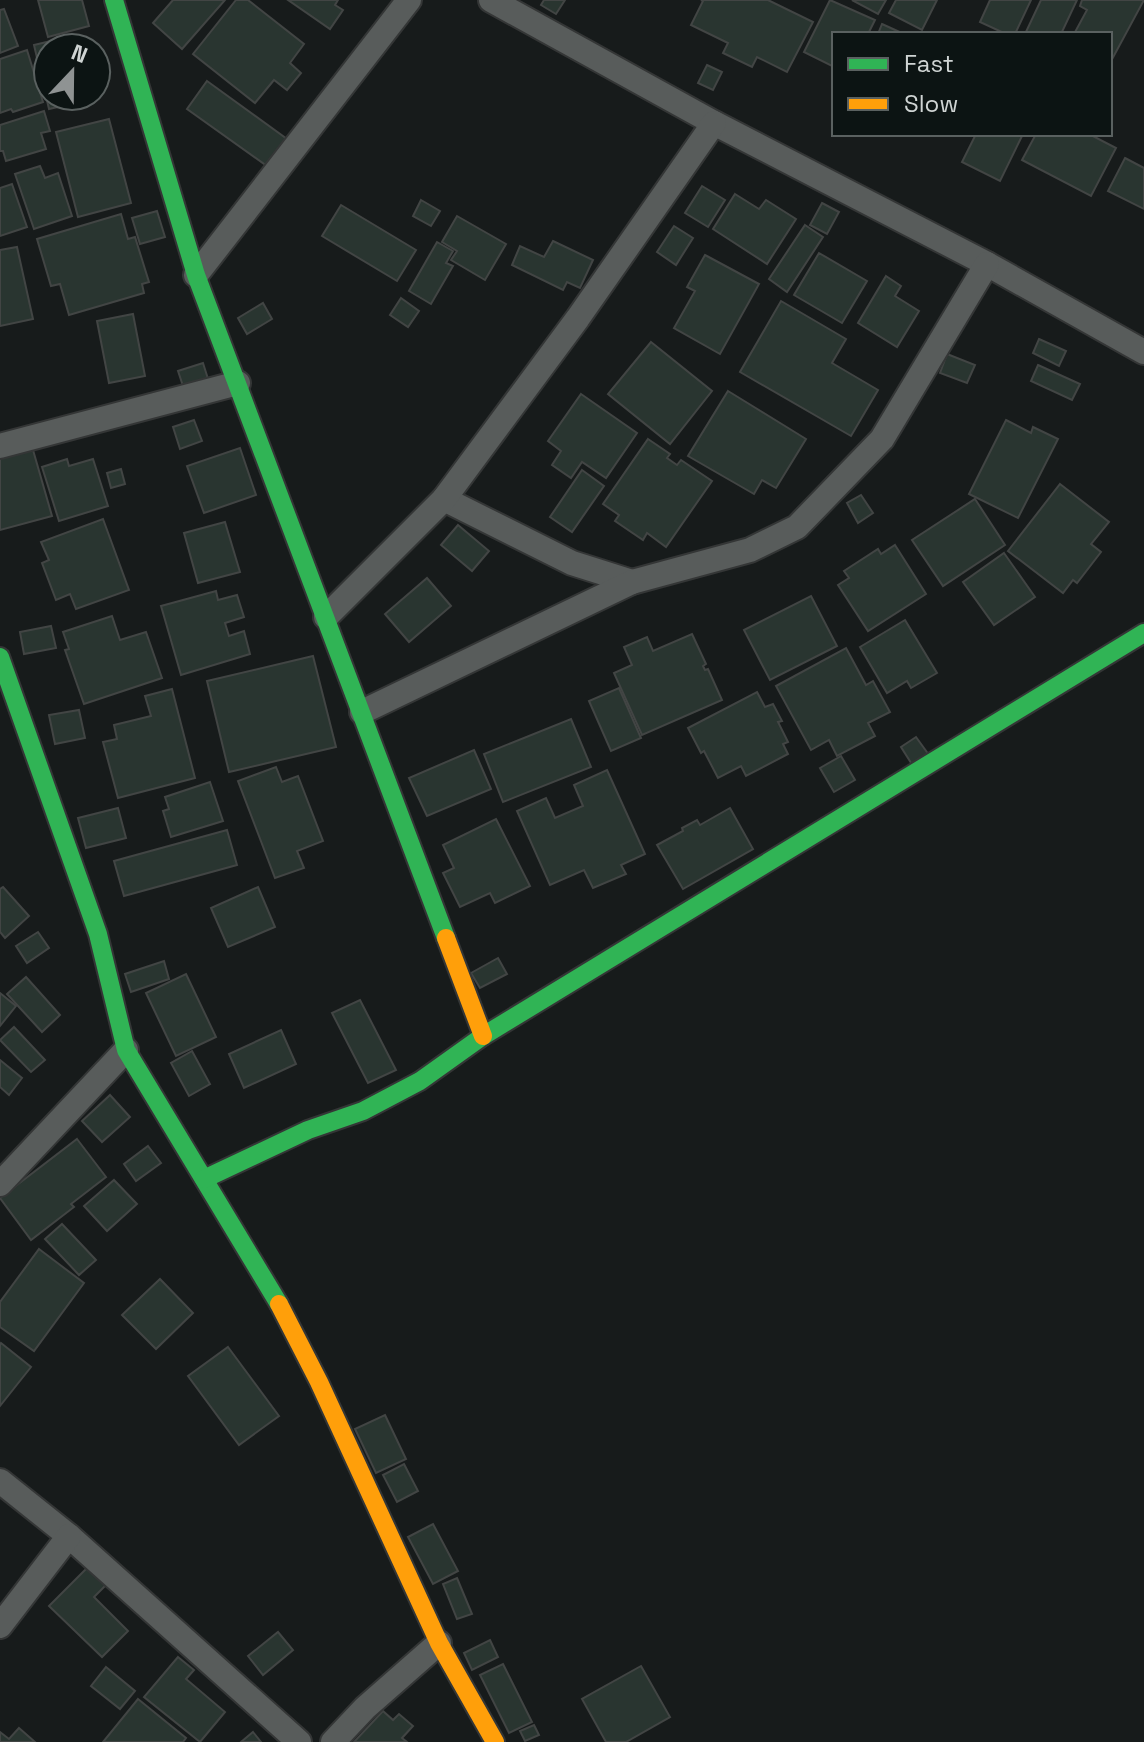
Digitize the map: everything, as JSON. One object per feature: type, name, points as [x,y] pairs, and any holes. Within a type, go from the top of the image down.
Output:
[{"type":"street","points":[[114,0],[196,275],[483,1036]]},
{"type":"street","points":[[196,275],[409,0]]},
{"type":"street","points":[[491,0],[714,123],[987,264],[1144,352]]},
{"type":"street","points":[[326,617],[444,499],[578,318],[714,123]]},
{"type":"street","points":[[362,712],[632,582],[750,550],[797,527],[882,439],[987,264]]},
{"type":"street","points":[[0,446],[238,383]]},
{"type":"street","points":[[444,499],[572,563],[632,582]]},
{"type":"street","points":[[204,1179],[308,1130],[363,1111],[420,1081],[483,1036],[1144,633]]},
{"type":"street","points":[[0,657],[98,934],[126,1050],[270,1287],[319,1382],[439,1643],[495,1742]]},
{"type":"street","points":[[0,1184],[126,1050]]},
{"type":"street","points":[[0,1481],[69,1536],[299,1742]]},
{"type":"street","points":[[0,1626],[69,1536]]},
{"type":"street","points":[[333,1742],[365,1708],[439,1643]]},
{"type":"building","points":[[38,0],[82,0],[89,26],[67,32],[47,32]]},
{"type":"building","points":[[173,0],[225,0],[182,49],[153,23]]},
{"type":"building","points":[[236,0],[248,0],[304,44],[290,63],[301,73],[287,90],[274,80],[255,103],[193,54]]},
{"type":"building","points":[[288,0],[338,0],[335,5],[343,10],[330,29]]},
{"type":"building","points":[[544,0],[565,0],[556,14],[541,5]]},
{"type":"building","points":[[701,0],[768,0],[813,22],[787,72],[757,57],[752,67],[723,53],[728,43],[691,25]]},
{"type":"building","points":[[830,0],[875,20],[869,32],[832,32],[832,66],[804,52]]},
{"type":"building","points":[[852,0],[886,0],[878,14]]},
{"type":"building","points":[[896,0],[937,0],[922,30],[889,13]]},
{"type":"building","points":[[990,0],[1031,0],[1016,32],[1002,32],[980,22]]},
{"type":"building","points":[[1041,0],[1077,0],[1062,32],[1026,32]]},
{"type":"building","points":[[1082,0],[1144,0],[1112,59],[1112,32],[1075,32],[1087,10],[1080,6]]},
{"type":"building","points":[[4,9],[18,46],[0,53],[0,10]]},
{"type":"building","points":[[882,24],[900,32],[879,32]]},
{"type":"building","points":[[27,50],[32,66],[32,106],[0,113],[0,59]]},
{"type":"building","points":[[707,65],[722,72],[713,90],[698,83]]},
{"type":"building","points":[[207,81],[287,139],[267,166],[187,109]]},
{"type":"building","points":[[44,112],[50,131],[41,133],[46,149],[6,161],[3,151],[0,151],[0,125]]},
{"type":"building","points":[[109,119],[131,203],[78,217],[56,132]]},
{"type":"building","points":[[975,136],[1022,136],[1000,181],[962,162]]},
{"type":"building","points":[[1035,136],[1093,136],[1116,148],[1091,196],[1022,160]]},
{"type":"building","points":[[1125,158],[1144,168],[1144,209],[1108,191]]},
{"type":"building","points":[[40,166],[45,178],[58,173],[72,216],[34,229],[15,174]]},
{"type":"building","points":[[12,184],[27,227],[0,236],[0,188]]},
{"type":"building","points":[[702,186],[725,200],[708,227],[685,213]]},
{"type":"building","points":[[735,194],[759,209],[766,200],[796,219],[767,264],[713,229]]},
{"type":"building","points":[[421,200],[440,211],[431,226],[413,216]]},
{"type":"building","points":[[822,203],[839,212],[827,234],[810,225]]},
{"type":"building","points":[[341,205],[416,250],[397,281],[322,236]]},
{"type":"building","points":[[157,211],[165,237],[140,244],[132,218]]},
{"type":"building","points":[[121,214],[128,239],[135,237],[149,282],[142,284],[144,293],[69,315],[60,284],[51,286],[37,239]]},
{"type":"building","points":[[457,216],[506,244],[485,280],[451,260],[457,251],[442,242]]},
{"type":"building","points":[[805,225],[823,237],[787,292],[769,279]]},
{"type":"building","points":[[674,226],[693,238],[676,265],[657,252]]},
{"type":"building","points":[[553,241],[593,260],[580,288],[567,282],[563,290],[512,265],[520,246],[544,257]]},
{"type":"building","points":[[437,242],[453,251],[446,263],[453,266],[431,304],[409,291]]},
{"type":"building","points":[[17,247],[33,319],[0,326],[0,250]]},
{"type":"building","points":[[819,253],[867,281],[842,323],[794,295]]},
{"type":"building","points":[[705,255],[759,284],[720,354],[674,328],[695,291],[687,287]]},
{"type":"building","points":[[886,276],[901,286],[895,296],[919,311],[897,347],[858,323]]},
{"type":"building","points":[[401,298],[419,311],[408,327],[390,315]]},
{"type":"building","points":[[781,301],[846,339],[832,363],[878,390],[851,436],[740,372]]},
{"type":"building","points":[[263,303],[272,319],[247,334],[238,318]]},
{"type":"building","points":[[133,314],[145,376],[109,383],[97,321]]},
{"type":"building","points":[[1039,339],[1066,351],[1059,366],[1033,353]]},
{"type":"building","points":[[651,342],[712,391],[670,444],[608,394]]},
{"type":"building","points":[[947,354],[975,365],[967,383],[940,373]]},
{"type":"building","points":[[203,363],[209,382],[184,389],[178,371]]},
{"type":"building","points":[[1038,365],[1080,384],[1072,400],[1031,381]]},
{"type":"building","points":[[728,391],[806,439],[776,488],[762,480],[754,494],[688,456]]},
{"type":"building","points":[[581,394],[637,433],[606,478],[582,462],[571,478],[552,465],[561,451],[548,441]]},
{"type":"building","points":[[194,420],[202,441],[180,449],[173,427]]},
{"type":"building","points":[[1006,420],[1031,433],[1033,427],[1058,439],[1018,518],[969,494]]},
{"type":"building","points":[[648,439],[670,454],[667,458],[677,465],[681,460],[712,481],[666,547],[647,533],[643,540],[615,521],[619,515],[603,504]]},
{"type":"building","points":[[31,443],[52,516],[0,530],[0,452]]},
{"type":"building","points":[[240,448],[256,495],[204,513],[187,466]]},
{"type":"building","points":[[67,459],[69,466],[93,459],[108,506],[59,521],[42,467]]},
{"type":"building","points":[[121,469],[125,484],[111,488],[107,473]]},
{"type":"building","points":[[582,470],[604,486],[572,532],[550,517]]},
{"type":"building","points":[[1060,484],[1109,522],[1091,544],[1101,552],[1077,583],[1073,580],[1063,593],[1008,551]]},
{"type":"building","points":[[861,495],[873,513],[858,523],[847,503]]},
{"type":"building","points":[[975,499],[1005,545],[943,586],[912,540]]},
{"type":"building","points":[[103,519],[129,590],[76,609],[70,594],[56,600],[42,563],[49,560],[41,542]]},
{"type":"building","points":[[225,522],[240,572],[198,583],[184,533]]},
{"type":"building","points":[[458,525],[489,551],[472,571],[441,545]]},
{"type":"building","points":[[895,545],[926,594],[868,631],[838,585],[849,578],[844,571],[878,549],[881,554]]},
{"type":"building","points":[[1004,553],[1035,597],[994,625],[963,582]]},
{"type":"building","points":[[427,578],[451,606],[409,642],[385,614]]},
{"type":"building","points":[[216,591],[218,600],[237,595],[244,617],[225,623],[229,636],[244,631],[250,654],[181,675],[161,606]]},
{"type":"building","points":[[811,596],[837,646],[770,680],[744,630]]},
{"type":"building","points":[[112,616],[120,640],[146,632],[162,678],[84,704],[65,650],[69,649],[63,632]]},
{"type":"building","points":[[905,620],[937,673],[911,688],[907,681],[887,693],[860,647]]},
{"type":"building","points":[[51,626],[56,648],[24,654],[20,632]]},
{"type":"building","points":[[692,634],[706,664],[703,666],[705,670],[708,669],[722,700],[642,735],[614,673],[632,665],[624,647],[647,637],[653,651]]},
{"type":"building","points":[[846,648],[866,685],[873,681],[890,712],[868,723],[875,736],[837,756],[829,740],[811,750],[776,686]]},
{"type":"building","points":[[313,656],[336,747],[229,772],[207,681]]},
{"type":"building","points":[[619,688],[641,738],[611,751],[589,701]]},
{"type":"building","points":[[172,689],[195,778],[118,798],[103,742],[117,739],[114,725],[151,716],[145,696]]},
{"type":"building","points":[[757,692],[765,707],[773,704],[782,721],[778,722],[788,742],[783,744],[788,754],[746,776],[741,766],[718,778],[688,728]]},
{"type":"building","points":[[79,710],[85,738],[55,744],[49,715]]},
{"type":"building","points":[[571,719],[591,767],[503,802],[484,754]]},
{"type":"building","points":[[916,737],[929,755],[913,766],[901,747]]},
{"type":"building","points":[[474,750],[491,789],[427,816],[409,778]]},
{"type":"building","points":[[841,756],[855,780],[834,792],[820,768]]},
{"type":"building","points":[[276,767],[282,782],[298,776],[323,841],[297,851],[304,868],[275,878],[238,781]]},
{"type":"building","points":[[607,770],[645,854],[621,865],[626,874],[593,888],[584,870],[550,885],[517,811],[546,798],[555,818],[583,806],[574,785]]},
{"type":"building","points":[[210,782],[223,821],[171,837],[163,811],[169,809],[165,797]]},
{"type":"building","points":[[118,808],[126,838],[86,848],[78,818]]},
{"type":"building","points":[[730,808],[753,849],[683,889],[657,845],[697,820],[700,825]]},
{"type":"building","points":[[496,819],[530,886],[495,903],[490,893],[460,907],[443,873],[454,868],[443,845]]},
{"type":"building","points":[[227,830],[237,865],[124,896],[114,861]]},
{"type":"building","points":[[3,887],[29,916],[5,938],[0,932],[0,889]]},
{"type":"building","points":[[258,887],[275,927],[228,947],[211,908]]},
{"type":"building","points":[[38,932],[49,948],[27,963],[16,946]]},
{"type":"building","points":[[498,958],[507,974],[480,988],[471,973]]},
{"type":"building","points":[[164,961],[169,979],[131,992],[125,974]]},
{"type":"building","points":[[186,974],[216,1037],[176,1056],[146,993]]},
{"type":"building","points":[[26,977],[60,1015],[42,1032],[7,994]]},
{"type":"building","points":[[0,993],[16,1006],[0,1026]]},
{"type":"building","points":[[360,1000],[396,1070],[368,1083],[332,1013]]},
{"type":"building","points":[[14,1027],[45,1060],[31,1072],[0,1040]]},
{"type":"building","points":[[281,1030],[296,1064],[244,1088],[229,1054]]},
{"type":"building","points":[[192,1051],[210,1084],[189,1096],[171,1063]]},
{"type":"building","points":[[0,1060],[22,1078],[9,1095],[0,1087]]},
{"type":"building","points":[[110,1095],[130,1117],[102,1142],[82,1121]]},
{"type":"building","points":[[77,1139],[106,1177],[31,1240],[0,1198]]},
{"type":"building","points":[[148,1146],[161,1163],[136,1181],[124,1164]]},
{"type":"building","points":[[114,1180],[137,1204],[107,1231],[84,1206]]},
{"type":"building","points":[[62,1224],[96,1260],[79,1275],[45,1239]]},
{"type":"building","points":[[39,1249],[84,1283],[34,1351],[0,1327],[0,1302]]},
{"type":"building","points":[[160,1279],[193,1313],[156,1349],[122,1315]]},
{"type":"building","points":[[0,1345],[31,1367],[0,1406]]},
{"type":"building","points":[[228,1347],[279,1416],[239,1445],[188,1376]]},
{"type":"building","points":[[385,1415],[406,1459],[376,1473],[355,1429]]},
{"type":"building","points":[[404,1464],[418,1491],[397,1502],[383,1475]]},
{"type":"building","points":[[433,1524],[458,1571],[433,1584],[408,1537]]},
{"type":"building","points":[[90,1565],[108,1583],[94,1597],[128,1631],[102,1657],[49,1606]]},
{"type":"building","points":[[457,1578],[472,1614],[457,1619],[443,1584]]},
{"type":"building","points":[[278,1632],[293,1650],[263,1675],[248,1656]]},
{"type":"building","points":[[490,1640],[498,1657],[472,1670],[464,1653]]},
{"type":"building","points":[[178,1657],[194,1670],[186,1679],[225,1712],[200,1742],[144,1697]]},
{"type":"building","points":[[503,1664],[532,1722],[509,1733],[480,1675]]},
{"type":"building","points":[[641,1666],[670,1717],[626,1742],[606,1742],[582,1699]]},
{"type":"building","points":[[106,1667],[135,1691],[120,1709],[91,1686]]},
{"type":"building","points":[[138,1699],[186,1738],[183,1742],[103,1742]]},
{"type":"building","points":[[383,1711],[393,1720],[399,1714],[413,1726],[402,1738],[407,1742],[354,1742]]},
{"type":"building","points":[[534,1725],[539,1735],[525,1741],[520,1731]]},
{"type":"building","points":[[19,1728],[35,1742],[0,1742],[0,1732],[9,1739]]},
{"type":"building","points":[[253,1732],[261,1742],[241,1742]]},
{"type":"traffic: fast","points":[[114,0],[196,275],[446,938]]},
{"type":"traffic: fast","points":[[204,1179],[308,1130],[363,1111],[420,1081],[483,1036],[1144,633]]},
{"type":"traffic: fast","points":[[0,657],[98,934],[126,1050],[279,1304]]},
{"type":"traffic: slow","points":[[446,938],[483,1036]]},
{"type":"traffic: slow","points":[[279,1304],[319,1382],[439,1643],[495,1742]]}]
